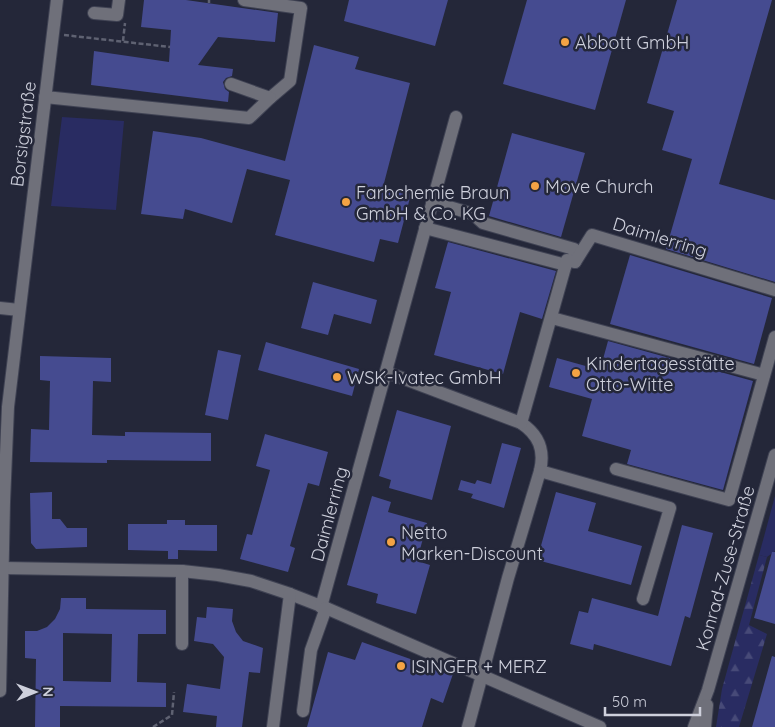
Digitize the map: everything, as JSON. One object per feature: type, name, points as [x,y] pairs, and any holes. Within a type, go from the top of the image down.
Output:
[{"type":"street","name":"Borsigstraße","points":[[0,691],[4,407],[19,310],[57,0]]},
{"type":"street","points":[[94,13],[117,15],[119,0]]},
{"type":"street","points":[[45,97],[249,118],[290,81],[301,8],[244,0]]},
{"type":"street","points":[[231,84],[270,98]]},
{"type":"street","name":"Daimlerring","points":[[303,711],[311,650],[456,117]]},
{"type":"street","points":[[425,228],[570,264],[574,249],[483,223],[473,214],[432,202]]},
{"type":"street","name":"Daimlerring","points":[[521,423],[570,264],[592,235],[775,290]]},
{"type":"street","points":[[0,308],[19,310]]},
{"type":"street","points":[[552,318],[764,375]]},
{"type":"street","points":[[616,468],[729,500],[775,337]]},
{"type":"street","points":[[386,372],[521,423],[531,429],[538,438],[542,449],[543,460],[508,578],[468,727]]},
{"type":"street","name":"Konrad-Zuse-Straße","points":[[694,727],[708,690],[775,455]]},
{"type":"street","points":[[540,471],[670,508],[643,599]]},
{"type":"street","points":[[3,568],[182,571],[235,578],[290,594],[324,607],[600,727]]},
{"type":"street","points":[[182,571],[182,644]]},
{"type":"street","points":[[273,727],[290,594]]},
{"type":"street","name":"Konrad-Zuse-Straße","points":[[705,727],[708,690]]},
{"type":"path","points":[[53,34],[170,46]]},
{"type":"path","points":[[153,727],[172,715],[174,692]]},
{"type":"green space","points":[[62,117],[124,121],[116,210],[51,206]]},
{"type":"green space","points":[[775,496],[775,551],[767,557],[759,555]]},
{"type":"green space","points":[[759,555],[767,557],[749,625],[767,634],[739,727],[716,727],[722,689]]},
{"type":"building","points":[[144,0],[186,0],[278,13],[275,42],[218,37],[198,65],[233,69],[232,76],[226,78],[223,82],[225,89],[229,92],[228,102],[91,85],[94,51],[169,62],[171,30],[141,27]]},
{"type":"building","points":[[349,0],[448,0],[435,46],[344,21]]},
{"type":"building","name":"Abbott GmbH","points":[[527,0],[626,0],[595,110],[503,84]]},
{"type":"building","points":[[677,0],[772,0],[719,184],[775,200],[775,282],[666,249],[692,159],[662,150],[674,111],[647,103]]},
{"type":"building","points":[[314,45],[359,57],[355,69],[410,83],[383,187],[411,194],[398,243],[380,239],[374,262],[275,235],[290,180],[247,169],[232,223],[185,209],[183,219],[141,214],[153,131],[201,138],[285,161]]},
{"type":"building","name":"Move Church","points":[[512,133],[585,153],[561,237],[489,216]]},
{"type":"building","points":[[448,242],[556,271],[542,319],[520,312],[503,374],[434,355],[451,292],[435,288]]},
{"type":"building","points":[[630,255],[772,298],[754,364],[610,324]]},
{"type":"building","points":[[313,282],[377,300],[371,324],[334,314],[328,335],[301,328]]},
{"type":"building","points":[[608,341],[753,381],[723,490],[627,464],[631,450],[582,436],[592,399],[549,387],[557,358],[600,370]]},
{"type":"building","points":[[266,342],[359,369],[352,396],[258,370]]},
{"type":"building","points":[[218,350],[241,355],[228,420],[205,415]]},
{"type":"building","points":[[40,356],[111,358],[111,382],[93,381],[92,435],[125,436],[125,432],[211,433],[211,461],[107,460],[107,463],[30,462],[31,429],[49,430],[50,381],[40,380]]},
{"type":"building","points":[[397,410],[451,426],[432,500],[389,488],[391,480],[379,476]]},
{"type":"building","points":[[265,434],[328,452],[319,486],[308,483],[290,546],[295,548],[288,572],[240,559],[247,534],[252,535],[270,470],[256,466]]},
{"type":"building","points":[[502,443],[521,448],[504,508],[471,498],[473,494],[458,490],[461,480],[475,484],[477,480],[491,484]]},
{"type":"building","points":[[52,492],[52,519],[60,519],[67,528],[87,528],[87,547],[36,549],[31,543],[30,493]]},
{"type":"building","points":[[556,492],[596,503],[588,531],[642,546],[631,585],[537,560]]},
{"type":"building","name":"Netto Marken-Discount","points":[[372,496],[391,502],[388,512],[427,523],[417,561],[430,565],[416,614],[376,603],[378,594],[347,585]]},
{"type":"building","points":[[167,520],[185,520],[185,525],[217,525],[217,551],[178,550],[178,559],[168,559],[168,551],[128,550],[128,524],[167,524]]},
{"type":"building","points":[[682,525],[713,533],[690,618],[685,616],[671,666],[594,644],[593,650],[570,644],[579,611],[588,613],[592,598],[658,616]]},
{"type":"building","points":[[772,552],[775,552],[775,624],[754,618]]},
{"type":"building","points":[[61,598],[86,598],[86,609],[166,610],[166,634],[138,634],[137,682],[166,683],[166,707],[60,706],[60,727],[35,727],[36,659],[25,658],[25,631],[37,631],[47,627],[55,619],[60,609]],"holes":[[[63,633],[112,634],[111,682],[63,681]]]},
{"type":"building","points":[[207,607],[233,609],[232,621],[236,632],[243,641],[263,648],[260,673],[249,672],[242,727],[216,727],[217,716],[183,712],[187,684],[220,689],[224,657],[213,644],[194,641],[197,617],[206,618]]},
{"type":"building","points":[[362,642],[453,674],[443,703],[431,698],[422,727],[307,727],[328,652],[355,660]]},
{"type":"building","points":[[772,656],[775,657],[775,727],[752,727]]},
{"type":"place","name":"Abbott GmbH","points":[[565,42]]},
{"type":"place","name":"Move Church","points":[[535,186]]},
{"type":"place","name":"Farbchemie Braun GmbH & Co. KG","points":[[346,202]]},
{"type":"place","name":"Kindertagesstätte Otto-Witte","points":[[576,373]]},
{"type":"place","name":"WSK-Ivatec GmbH","points":[[337,377]]},
{"type":"place","name":"Netto Marken-Discount","points":[[391,542]]},
{"type":"place","name":"ISINGER + MERZ","points":[[401,666]]}]
